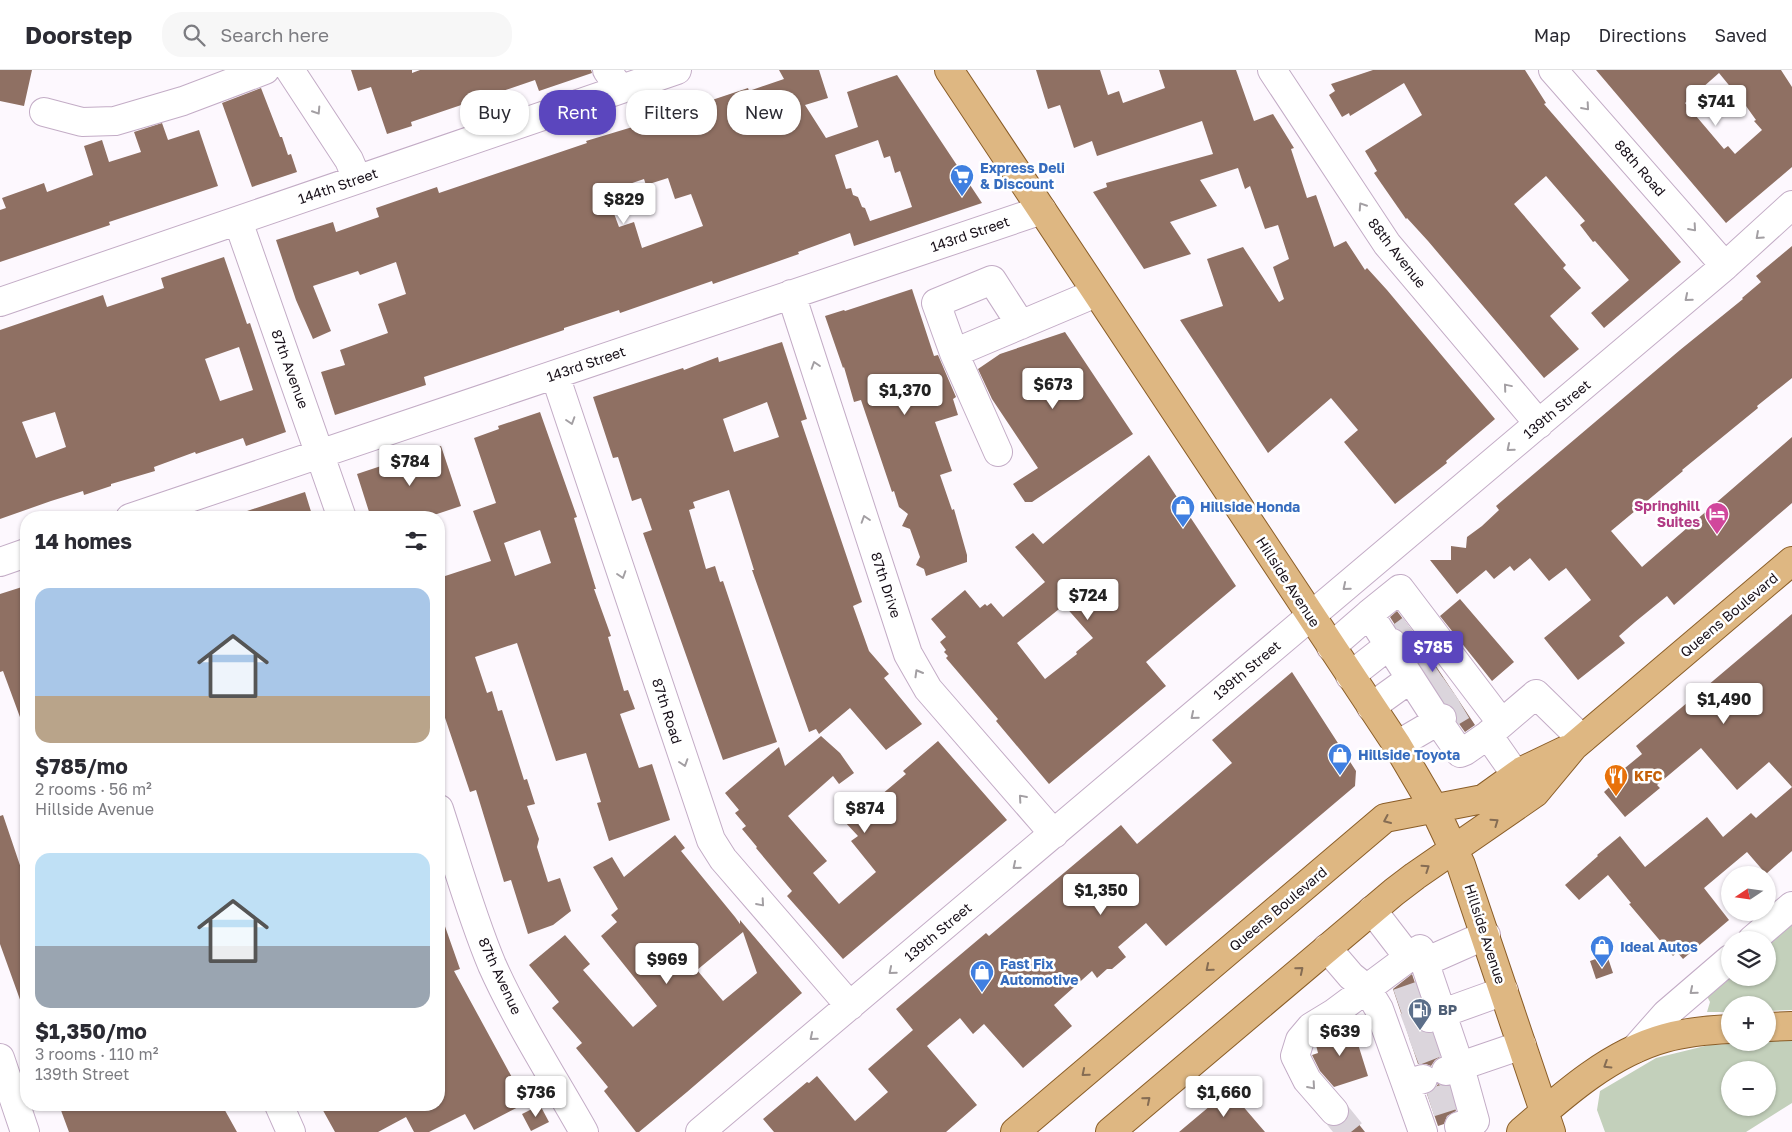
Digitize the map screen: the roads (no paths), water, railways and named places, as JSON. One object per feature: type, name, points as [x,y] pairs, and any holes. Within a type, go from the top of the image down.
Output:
[{"type":"main road","name":"Hillside Avenue","points":[[949,70],[1397,745],[1434,808],[1455,849],[1473,895],[1548,1122]]},
{"type":"main road","name":"Queens Boulevard","points":[[1110,1132],[1372,910],[1415,876],[1535,793],[1578,743],[1792,561]]},
{"type":"main road","name":"Queens Boulevard","points":[[1015,1132],[1385,818],[1483,799],[1516,775],[1578,743]]},
{"type":"main road","points":[[1776,1027],[1792,1026]]},
{"type":"main road","points":[[1521,1132],[1548,1122],[1580,1083],[1634,1049],[1680,1034],[1721,1030]]},
{"type":"street","points":[[44,112],[82,122],[115,121],[183,101],[265,70]]},
{"type":"street","points":[[290,70],[349,160],[357,179]]},
{"type":"street","name":"144th Street","points":[[0,302],[357,179],[614,80],[677,70]]},
{"type":"street","name":"88th Avenue","points":[[1272,70],[1387,244],[1539,424]]},
{"type":"street","name":"88th Road","points":[[1553,70],[1725,266]]},
{"type":"street","name":"139th Street","points":[[700,1132],[1539,424],[1725,266],[1792,205]]},
{"type":"street","name":"143rd Street","points":[[151,511],[1042,210]]},
{"type":"street","name":"87th Avenue","points":[[238,221],[340,511]]},
{"type":"street","points":[[998,452],[954,353],[936,303],[992,280],[1021,325]]},
{"type":"street","points":[[954,353],[1096,293]]},
{"type":"street","name":"87th Drive","points":[[791,294],[908,654],[928,689],[1054,834]]},
{"type":"street","name":"87th Road","points":[[556,375],[711,840],[722,859],[850,1006]]},
{"type":"street","points":[[0,562],[20,555]]},
{"type":"street","points":[[1379,559],[1400,589],[1460,753],[1465,752],[1536,694],[1578,743]]},
{"type":"street","points":[[1331,647],[1400,589]]},
{"type":"street","points":[[1369,614],[1430,674],[1494,729],[1516,775]]},
{"type":"street","points":[[1350,676],[1430,674]]},
{"type":"street","points":[[1371,707],[1430,674]]},
{"type":"street","points":[[1397,745],[1430,674]]},
{"type":"street","name":"87th Avenue","points":[[445,827],[477,925],[492,964],[510,1002],[584,1132]]},
{"type":"street","points":[[1763,931],[1792,906]]},
{"type":"street","points":[[1372,910],[1417,960],[1413,1021],[1442,1106]]},
{"type":"street","points":[[1417,960],[1486,935]]},
{"type":"street","points":[[1327,948],[1352,976],[1413,1021]]},
{"type":"street","points":[[1417,960],[1413,1021],[1442,1106]]},
{"type":"street","points":[[1634,1049],[1666,1014],[1721,967]]},
{"type":"street","points":[[1334,1111],[1307,1080],[1295,1056],[1300,1040],[1311,1027],[1334,1013],[1413,1021],[1504,991]]},
{"type":"street","points":[[1442,1106],[1522,1045]]},
{"type":"street","points":[[0,1058],[25,1132]]},
{"type":"street","points":[[282,1111],[291,1132]]},
{"type":"tunnel","points":[[1392,643],[1411,629]]},
{"type":"tunnel","points":[[1405,663],[1425,649]]},
{"type":"tunnel","points":[[1420,685],[1439,672]]},
{"type":"tunnel","points":[[1431,703],[1451,689]]},
{"type":"tunnel","points":[[1442,718],[1462,706]]},
{"type":"tunnel","points":[[1398,1003],[1421,995]]},
{"type":"tunnel","points":[[1405,1027],[1429,1018]]},
{"type":"tunnel","points":[[1414,1052],[1437,1043]]},
{"type":"tunnel","points":[[1430,1103],[1455,1095]]},
{"type":"tunnel","points":[[1334,1111],[1351,1132]]},
{"type":"place","name":"Express Deli & Discount","points":[[962,197]]},
{"type":"place","name":"Hillside Honda","points":[[1183,528]]},
{"type":"place","name":"Springhill Suites","points":[[1717,535]]},
{"type":"place","name":"Hillside Toyota","points":[[1340,776]]},
{"type":"place","name":"KFC","points":[[1616,797]]},
{"type":"place","name":"Ideal Autos","points":[[1602,968]]},
{"type":"place","name":"Fast Fix Automotive","points":[[982,993]]},
{"type":"place","name":"BP","points":[[1420,1031]]}]
